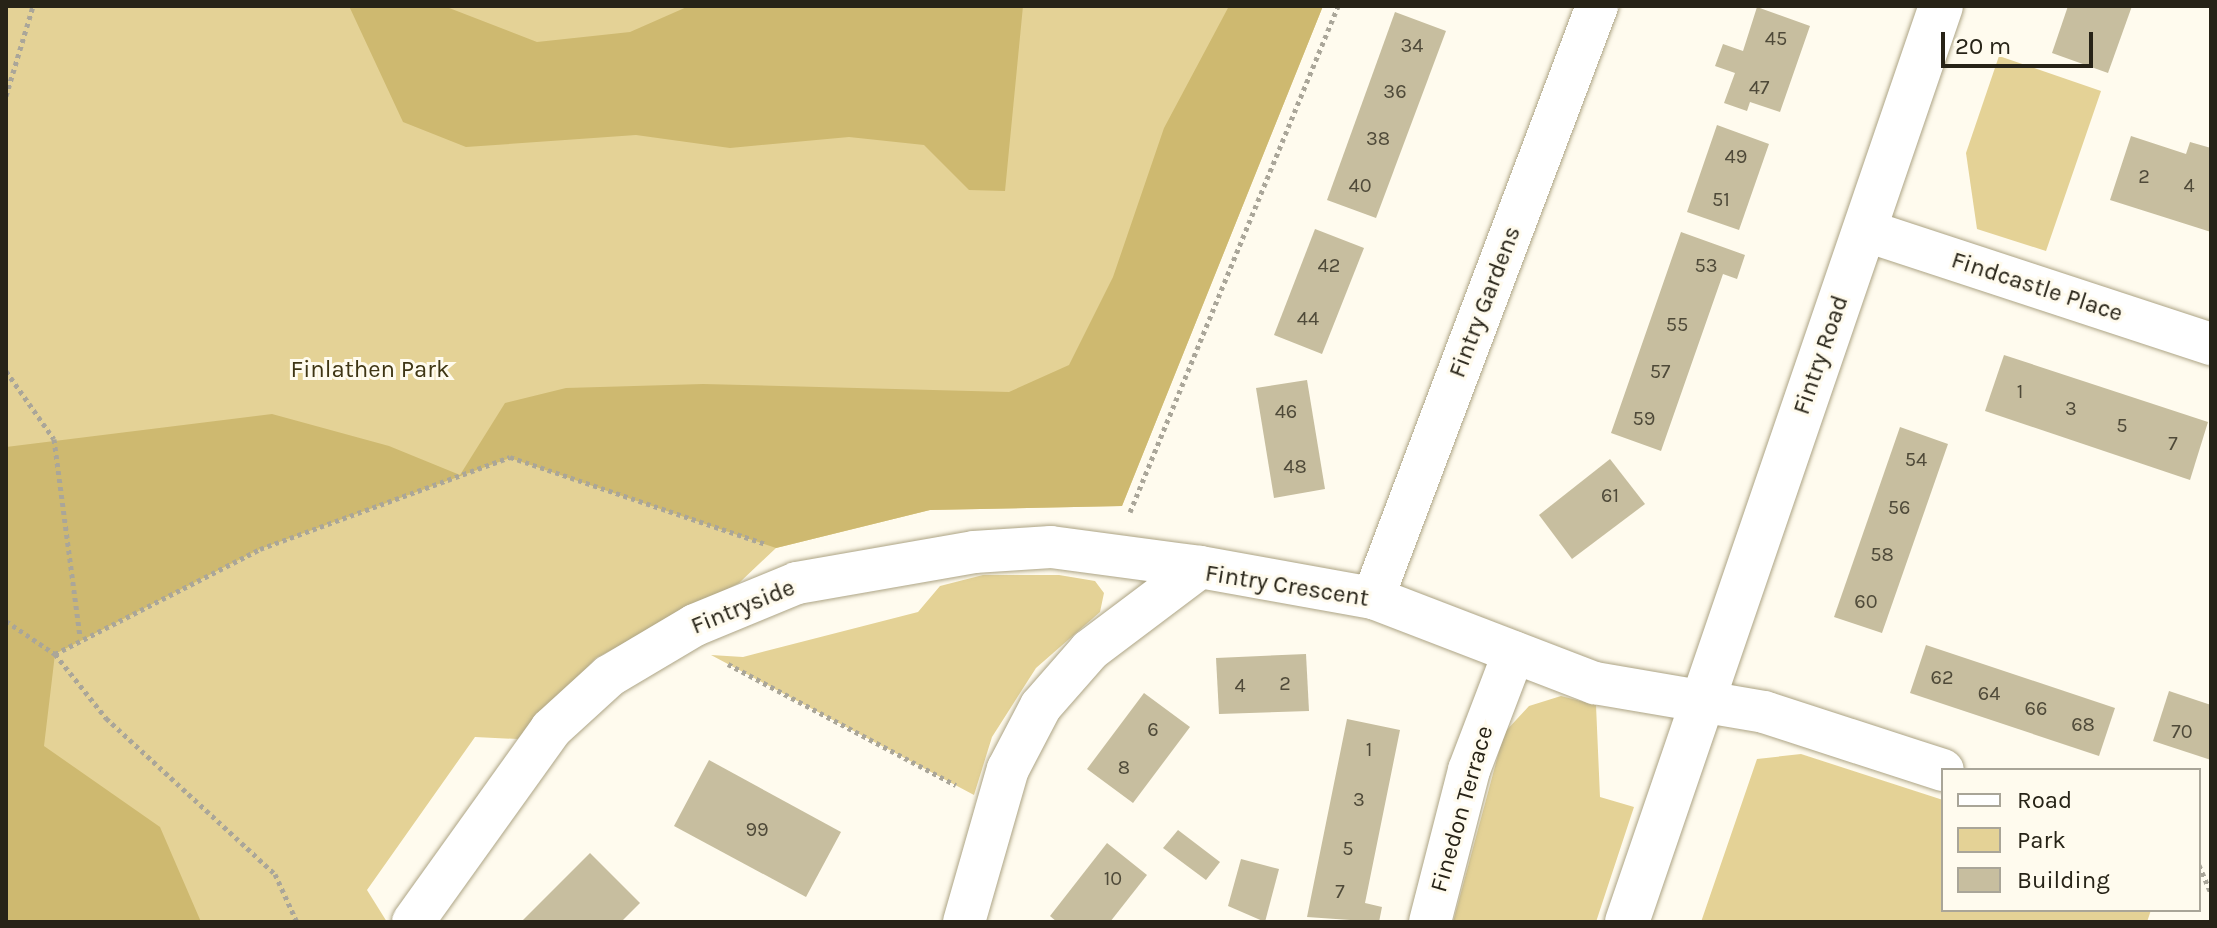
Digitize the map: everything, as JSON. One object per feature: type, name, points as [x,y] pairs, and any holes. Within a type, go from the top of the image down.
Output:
[{"type":"street","name":"Fintry Gardens","points":[[1373,598],[1597,6]]},
{"type":"street","name":"Fintry Road","points":[[1627,922],[1941,6]]},
{"type":"street","name":"Findcastle Place","points":[[1864,230],[2211,344]]},
{"type":"street","name":"Fintryside","points":[[413,922],[551,729],[609,676],[695,625],[797,583],[974,552],[1051,547],[1200,567]]},
{"type":"street","name":"Fintry Crescent","points":[[964,922],[1008,769],[1041,706],[1090,650],[1200,567],[1373,598],[1595,683],[1702,705]]},
{"type":"street","name":"Finedon Terrace","points":[[1430,922],[1469,770],[1514,652]]},
{"type":"street","points":[[1702,705],[1764,712],[1941,769]]},
{"type":"path","points":[[6,96],[33,6]]},
{"type":"path","points":[[1116,554],[1338,6]]},
{"type":"path","points":[[6,371],[54,439],[80,637]]},
{"type":"path","points":[[55,654],[80,637],[260,549],[510,457],[776,548],[797,583]]},
{"type":"path","points":[[6,621],[55,654],[106,718],[275,874],[297,922]]},
{"type":"path","points":[[695,625],[711,655],[961,788]]},
{"type":"path","points":[[2201,870],[2211,893]]},
{"type":"green space","name":"Finlathen Park","points":[[6,6],[1323,6],[1122,506],[930,510],[776,548],[739,583],[596,658],[518,739],[475,737],[367,890],[387,922],[6,922]]},
{"type":"green space","points":[[1999,56],[2101,91],[2046,251],[1977,229],[1966,153]]},
{"type":"green space","points":[[983,575],[1059,575],[1095,581],[1104,593],[1100,612],[1036,668],[992,737],[974,795],[711,655],[743,657],[918,612],[940,586]]},
{"type":"green space","points":[[1561,696],[1596,705],[1600,797],[1634,807],[1596,922],[1453,922],[1504,733],[1529,706]]},
{"type":"green space","points":[[1801,754],[1941,799],[1941,912],[2150,912],[2147,922],[1701,922],[1757,759]]},
{"type":"shaded area","points":[[349,6],[444,6],[537,42],[630,32],[689,6],[1023,6],[1005,191],[969,190],[924,145],[849,137],[730,148],[636,135],[466,147],[403,122]]},
{"type":"shaded area","points":[[1229,6],[1323,6],[1122,506],[930,510],[776,548],[510,458],[260,549],[55,654],[44,746],[160,827],[201,922],[6,922],[6,447],[272,414],[389,446],[460,475],[505,403],[566,388],[703,384],[1009,392],[1069,365],[1113,277],[1164,128]]},
{"type":"building","points":[[2068,6],[2132,6],[2108,73],[2052,53]]},
{"type":"building","points":[[1757,7],[1810,26],[1780,112],[1750,102],[1747,111],[1724,103],[1735,73],[1715,66],[1723,44],[1743,51]]},
{"type":"building","points":[[1395,12],[1446,31],[1376,218],[1327,200]]},
{"type":"building","points":[[1717,125],[1769,144],[1739,230],[1687,212]]},
{"type":"building","points":[[2131,136],[2186,154],[2190,142],[2211,148],[2211,232],[2110,200]]},
{"type":"building","points":[[1315,229],[1364,248],[1322,354],[1274,335]]},
{"type":"building","points":[[1681,232],[1745,255],[1737,279],[1723,274],[1661,451],[1611,433]]},
{"type":"building","points":[[2004,355],[2208,422],[2190,480],[1985,411]]},
{"type":"building","points":[[1307,380],[1325,489],[1274,498],[1256,388]]},
{"type":"building","points":[[1900,427],[1948,444],[1882,633],[1834,617]]},
{"type":"building","points":[[1610,459],[1645,504],[1572,559],[1539,515]]},
{"type":"building","points":[[1926,645],[2115,708],[2099,756],[1910,693]]},
{"type":"building","points":[[1306,654],[1309,711],[1219,714],[1216,658]]},
{"type":"building","points":[[2169,691],[2211,705],[2211,760],[2153,741]]},
{"type":"building","points":[[1144,693],[1190,727],[1133,803],[1087,769]]},
{"type":"building","points":[[1347,719],[1400,730],[1365,903],[1382,907],[1379,922],[1307,917]]},
{"type":"building","points":[[709,760],[841,832],[806,897],[674,826]]},
{"type":"building","points":[[1178,830],[1220,862],[1206,880],[1163,848]]},
{"type":"building","points":[[1107,843],[1147,875],[1110,922],[1057,922],[1050,916]]},
{"type":"building","points":[[590,853],[640,903],[621,922],[521,922]]},
{"type":"building","points":[[1241,859],[1279,869],[1265,922],[1228,906]]}]
